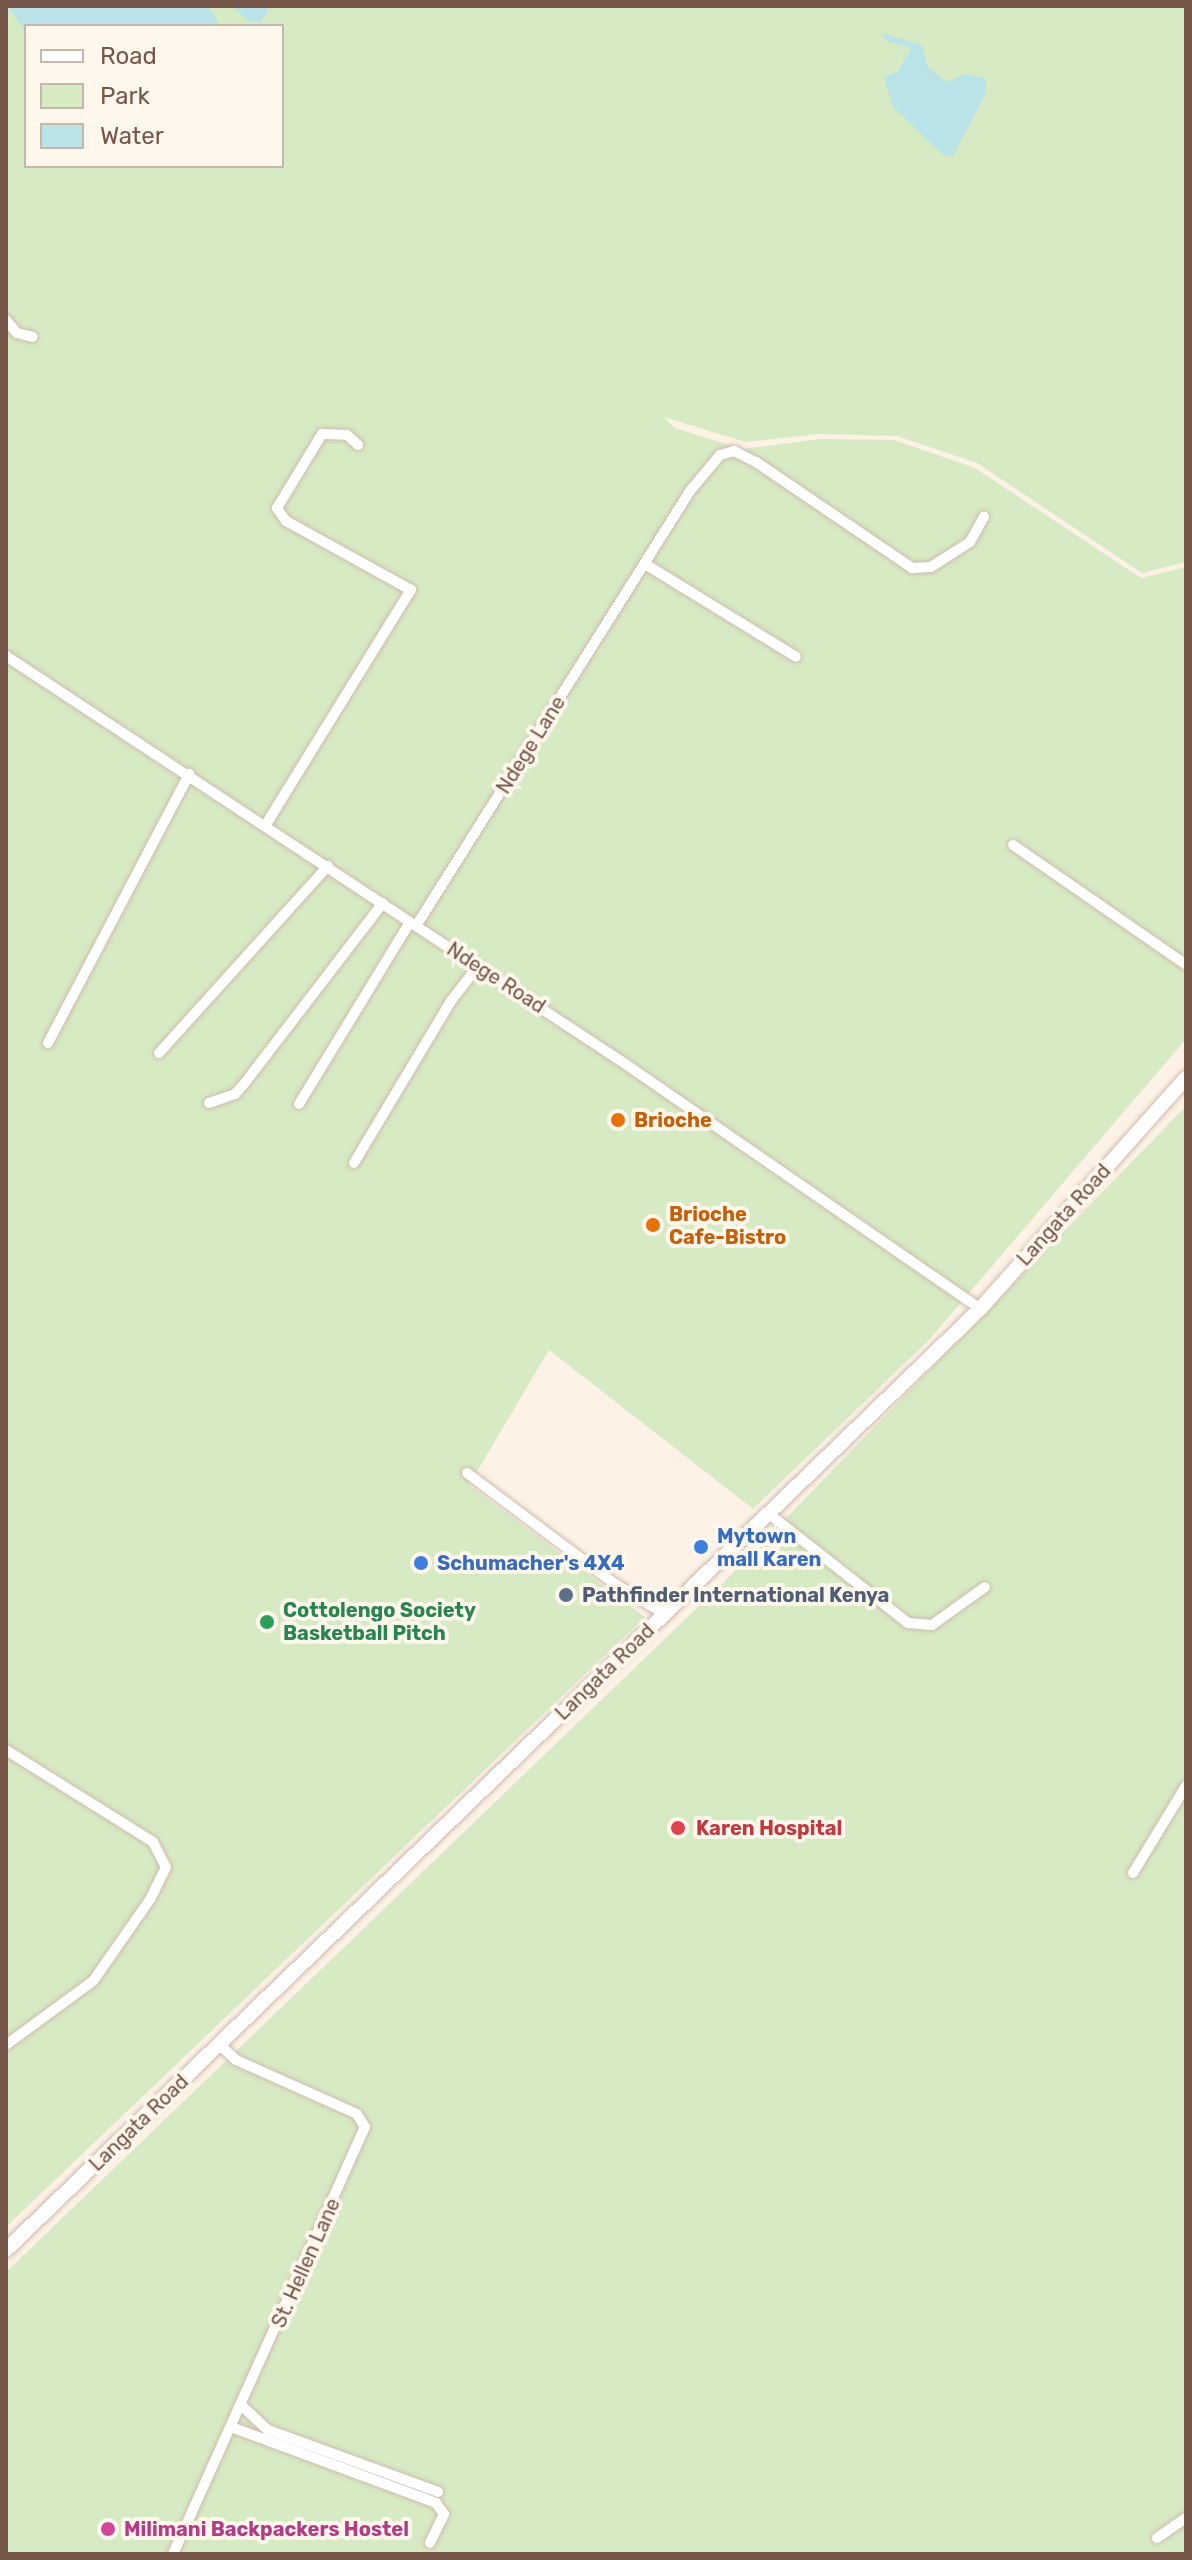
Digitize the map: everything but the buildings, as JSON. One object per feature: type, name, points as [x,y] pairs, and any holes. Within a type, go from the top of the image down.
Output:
[{"type":"main road","name":"Langata Road","points":[[6,2250],[980,1309],[1186,1078]]},
{"type":"street","points":[[6,320],[17,333],[33,337]]},
{"type":"street","points":[[265,826],[411,590],[286,521],[277,508],[322,434],[347,435],[358,445]]},
{"type":"street","name":"Ndege Lane","points":[[299,1104],[708,465],[728,452],[756,462],[912,568],[931,567],[970,542],[984,517]]},
{"type":"street","points":[[645,564],[796,657]]},
{"type":"street","name":"Ndege Road","points":[[6,656],[478,966],[980,1309]]},
{"type":"street","points":[[48,1043],[189,774]]},
{"type":"street","points":[[1013,845],[1186,965]]},
{"type":"street","points":[[159,1053],[328,866]]},
{"type":"street","points":[[209,1103],[235,1094],[244,1084],[383,903]]},
{"type":"street","points":[[354,1163],[451,1001],[478,966]]},
{"type":"street","points":[[467,1473],[615,1584],[665,1614]]},
{"type":"street","points":[[769,1514],[908,1623],[932,1625],[985,1587]]},
{"type":"street","points":[[6,1750],[157,1845],[166,1867],[151,1898],[93,1981],[6,2045]]},
{"type":"street","points":[[1133,1873],[1186,1786]]},
{"type":"street","name":"St. Hellen Lane","points":[[173,2554],[365,2127],[357,2114],[236,2060],[220,2045]]},
{"type":"street","points":[[241,2405],[268,2430],[438,2492]]},
{"type":"street","points":[[231,2427],[436,2503],[444,2514],[430,2543]]},
{"type":"street","points":[[1157,2538],[1186,2518]]},
{"type":"green space","points":[[6,6],[1186,6],[1186,562],[1142,573],[977,463],[897,436],[819,434],[745,442],[664,417],[675,428],[742,449],[820,439],[894,440],[975,468],[1141,578],[1186,567],[1186,1039],[929,1340],[753,1509],[549,1350],[469,1485],[645,1617],[6,2227]]},
{"type":"green space","points":[[1186,1106],[1186,2554],[6,2554],[6,2272],[722,1584]]},
{"type":"water","points":[[7,6],[209,6],[219,24],[24,24],[24,29]]},
{"type":"water","points":[[232,6],[271,6],[261,21],[250,23]]},
{"type":"water","points":[[881,33],[922,45],[928,67],[946,82],[966,74],[986,79],[985,95],[953,156],[943,155],[893,107],[884,77],[898,71],[911,48],[887,41]]},
{"type":"place","name":"Brioche","points":[[618,1120]]},
{"type":"place","name":"Brioche Cafe-Bistro","points":[[653,1225]]},
{"type":"place","name":"Mytown mall Karen","points":[[701,1547]]},
{"type":"place","name":"Schumacher's 4X4","points":[[421,1563]]},
{"type":"place","name":"Pathfinder International Kenya","points":[[566,1595]]},
{"type":"place","name":"Cottolengo Society Basketball Pitch","points":[[267,1622]]},
{"type":"place","name":"Karen Hospital","points":[[678,1828]]},
{"type":"place","name":"Milimani Backpackers Hostel","points":[[108,2529]]}]
